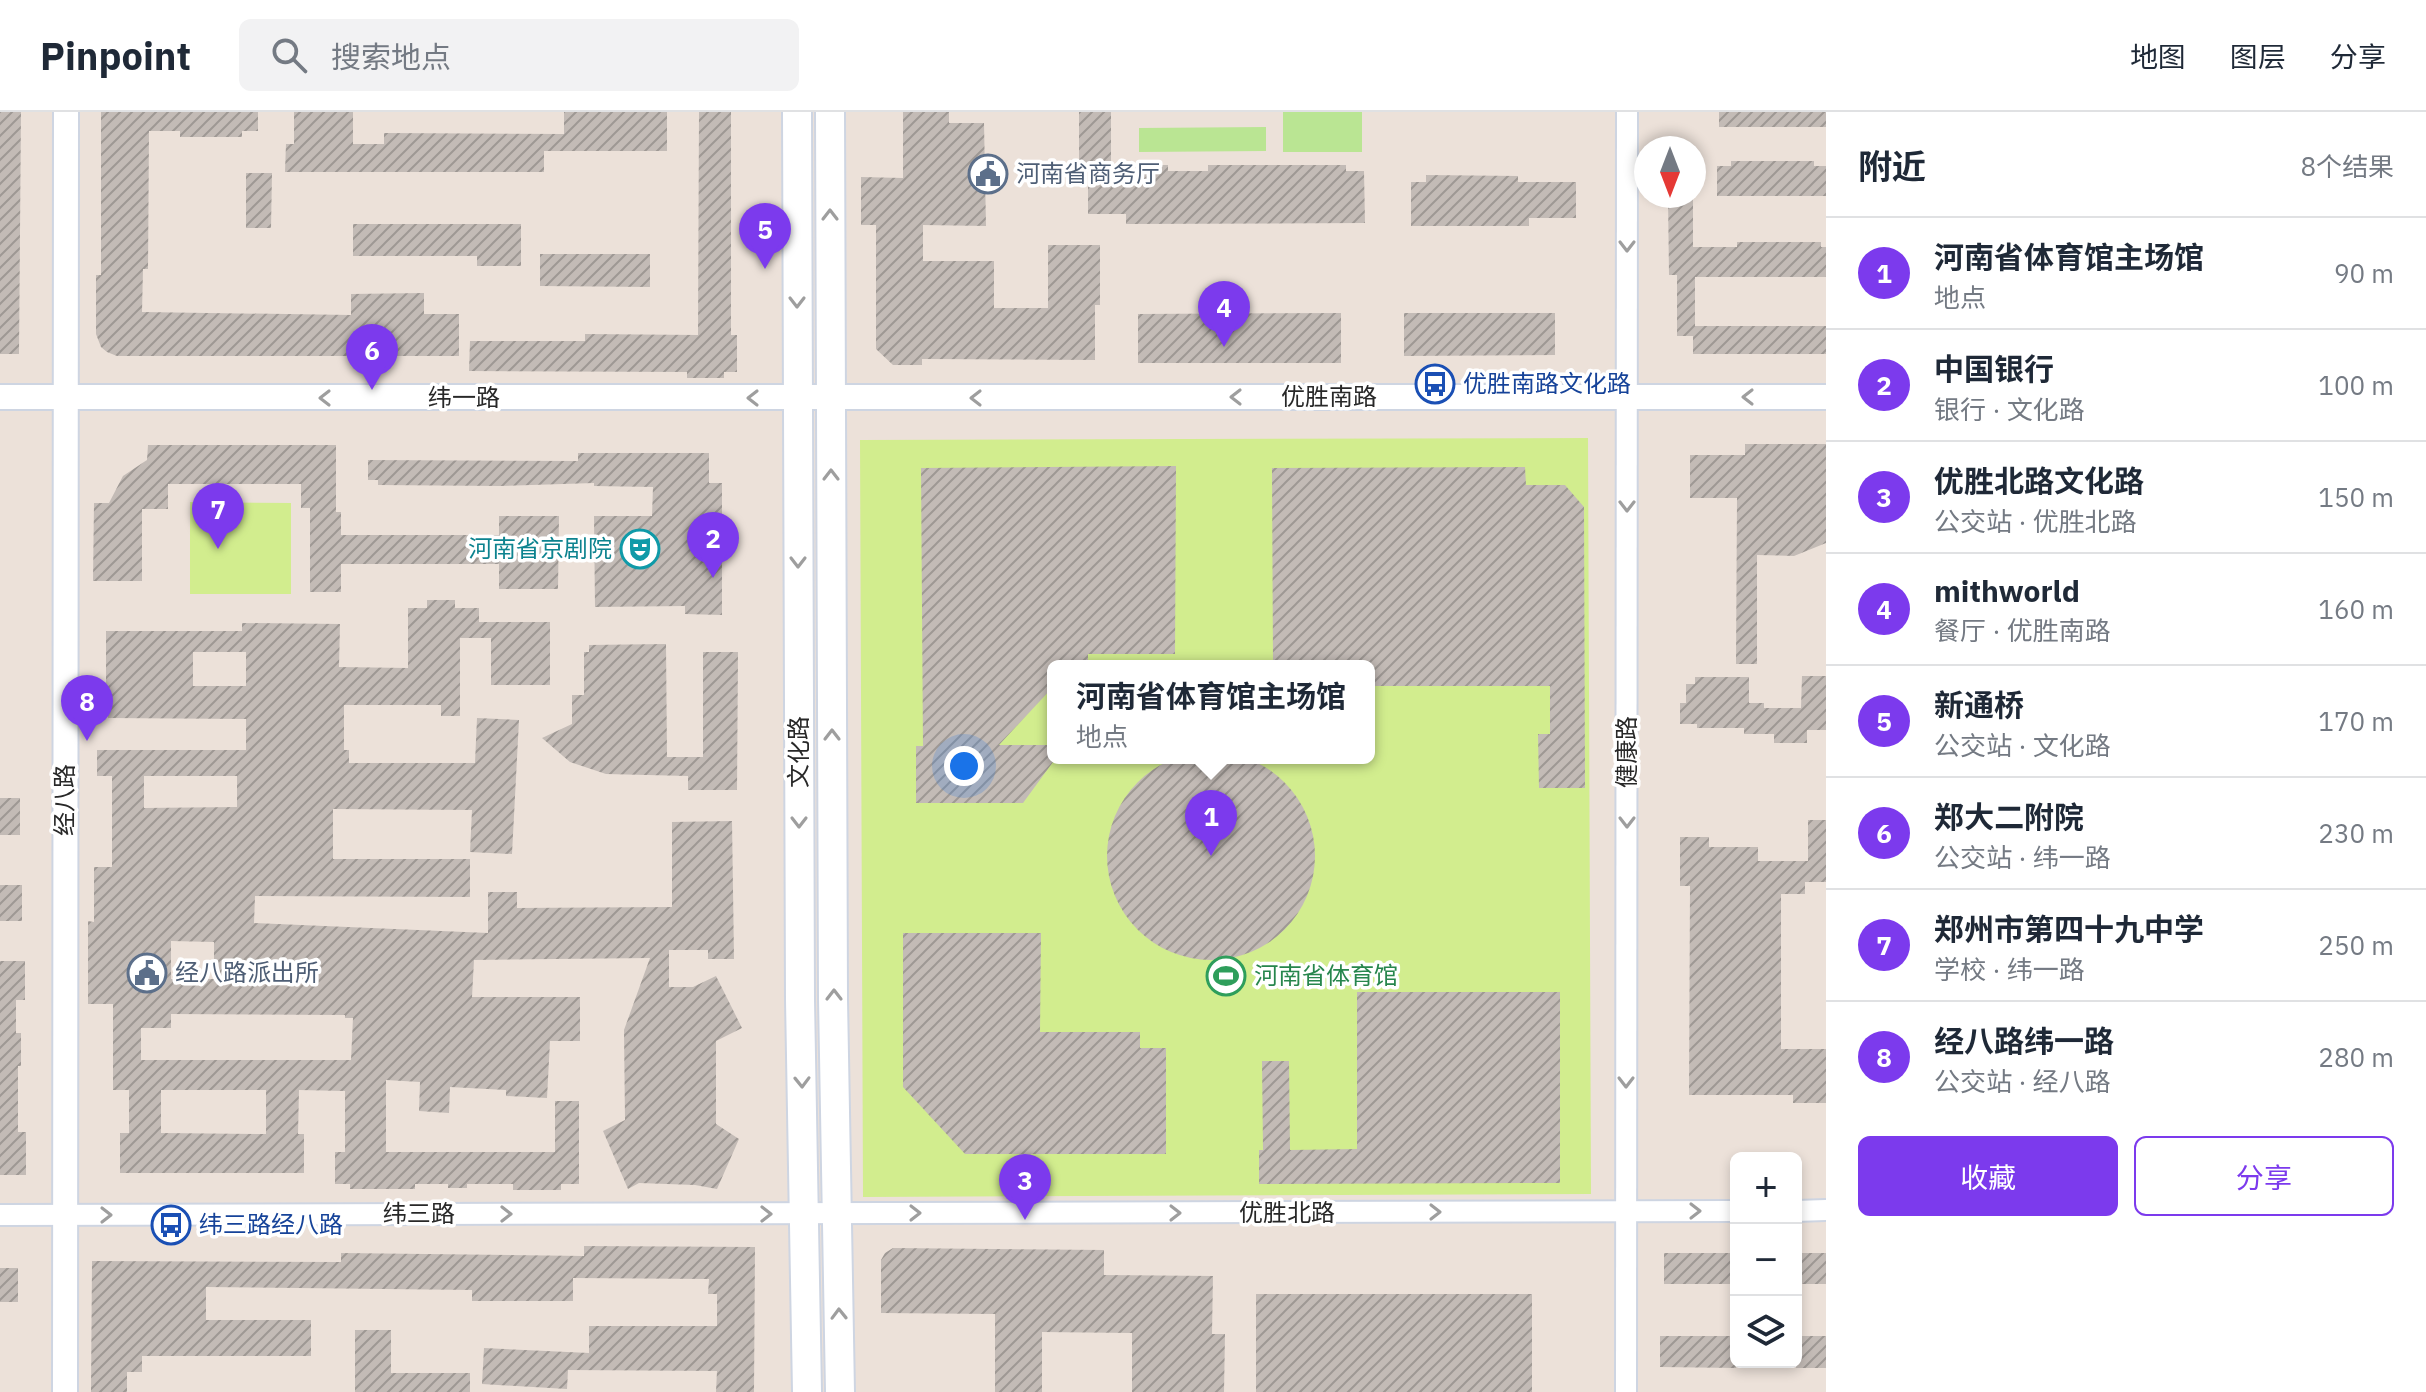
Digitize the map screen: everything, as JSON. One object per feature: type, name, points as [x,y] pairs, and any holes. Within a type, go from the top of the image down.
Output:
[{"type":"main road","name":"文化路","points":[[797,112],[800,1000],[807,1392]]},
{"type":"main road","name":"文化路","points":[[830,112],[833,999],[840,1392]]},
{"type":"street","name":"经八路","points":[[65,1392],[66,112]]},
{"type":"street","name":"健康路","points":[[1626,1392],[1627,112]]},
{"type":"street","name":"纬一路","points":[[0,397],[831,398]]},
{"type":"street","name":"优胜南路","points":[[831,398],[1826,397]]},
{"type":"street","points":[[1802,1211],[1826,1210]]},
{"type":"street","name":"优胜北路","points":[[837,1213],[1730,1211]]},
{"type":"street","name":"纬三路","points":[[0,1215],[837,1213]]},
{"type":"green space","points":[[1283,112],[1362,112],[1362,152],[1283,152]]},
{"type":"green space","points":[[1266,127],[1266,151],[1139,152],[1139,128]]},
{"type":"green space","name":"河南省体育馆","points":[[1588,438],[1591,1194],[863,1197],[860,440]]},
{"type":"green space","points":[[190,502],[291,503],[291,594],[190,594]]},
{"type":"building","points":[[0,112],[21,112],[19,354],[0,354]]},
{"type":"building","points":[[101,112],[258,112],[258,131],[242,131],[242,137],[180,137],[180,131],[149,131],[148,269],[143,269],[142,312],[351,315],[351,294],[424,293],[424,314],[459,314],[459,356],[117,356],[107,352],[101,347],[96,334],[96,275],[101,275]]},
{"type":"building","points":[[294,112],[353,112],[353,144],[384,144],[384,133],[564,134],[564,112],[667,112],[667,151],[544,151],[544,172],[285,172],[286,144],[294,144]]},
{"type":"building","points":[[699,112],[731,112],[731,335],[737,335],[737,372],[724,372],[724,378],[687,378],[687,372],[469,371],[470,341],[585,341],[585,334],[698,335]]},
{"type":"building","points":[[903,112],[949,112],[949,123],[984,123],[986,226],[923,225],[923,261],[994,261],[994,308],[1048,308],[1048,245],[1100,245],[1100,305],[1095,305],[1095,360],[922,359],[922,365],[893,365],[876,349],[876,225],[861,225],[861,177],[903,178]]},
{"type":"building","points":[[1079,112],[1111,112],[1111,171],[1147,171],[1147,165],[1168,165],[1168,171],[1208,171],[1208,165],[1346,165],[1346,171],[1364,171],[1365,223],[1126,224],[1126,214],[1088,214],[1088,168],[1079,167]]},
{"type":"building","points":[[1719,112],[1826,112],[1826,127],[1719,127]]},
{"type":"building","points":[[1731,161],[1814,161],[1814,166],[1826,166],[1826,196],[1717,196],[1717,166],[1731,166]]},
{"type":"building","points":[[246,173],[272,173],[271,228],[246,228]]},
{"type":"building","points":[[1426,175],[1518,176],[1518,182],[1576,182],[1576,218],[1529,218],[1529,226],[1411,226],[1411,182],[1426,182]]},
{"type":"building","points":[[1668,208],[1693,208],[1693,247],[1737,247],[1737,242],[1821,242],[1821,247],[1826,247],[1826,277],[1695,277],[1695,326],[1826,326],[1826,354],[1693,354],[1693,336],[1677,336],[1677,275],[1669,275]]},
{"type":"building","points":[[353,224],[521,224],[521,266],[477,266],[477,256],[353,256]]},
{"type":"building","points":[[540,254],[650,254],[650,287],[540,286]]},
{"type":"building","points":[[1341,313],[1341,363],[1138,363],[1138,314]]},
{"type":"building","points":[[1404,313],[1555,313],[1555,355],[1404,356]]},
{"type":"building","points":[[1745,444],[1826,444],[1826,543],[1794,556],[1757,555],[1757,664],[1736,664],[1737,498],[1690,498],[1690,455],[1745,455]]},
{"type":"building","points":[[148,445],[336,445],[336,512],[341,512],[341,535],[499,535],[499,516],[559,516],[558,589],[499,589],[499,564],[341,564],[341,592],[310,592],[310,508],[301,508],[301,484],[168,484],[168,509],[142,509],[142,581],[93,581],[94,503],[109,503],[123,476],[147,460]]},
{"type":"building","points":[[578,453],[709,453],[709,483],[722,483],[722,615],[685,614],[685,606],[595,607],[594,516],[652,516],[653,487],[594,486],[594,483],[378,485],[378,480],[368,480],[368,460],[578,461]]},
{"type":"building","points":[[1176,466],[1175,654],[1088,654],[1088,660],[1047,660],[1047,693],[999,745],[1047,745],[1047,764],[1052,764],[1023,803],[916,803],[916,746],[923,746],[921,468]]},
{"type":"building","points":[[1525,467],[1526,485],[1565,485],[1584,507],[1585,788],[1539,788],[1538,734],[1550,734],[1550,686],[1375,686],[1375,660],[1273,660],[1272,468]]},
{"type":"building","points":[[427,600],[455,600],[455,608],[479,608],[479,622],[550,622],[550,685],[491,685],[491,638],[460,638],[460,716],[441,716],[441,705],[344,705],[344,750],[349,750],[349,763],[475,763],[477,718],[519,720],[512,854],[470,852],[472,810],[333,809],[333,859],[470,859],[470,897],[255,896],[254,923],[488,933],[488,892],[517,892],[517,908],[672,907],[672,822],[732,821],[734,959],[708,959],[708,950],[669,950],[669,987],[693,987],[716,976],[742,1028],[716,1041],[716,1124],[739,1139],[717,1189],[639,1183],[628,1189],[603,1131],[625,1120],[624,1030],[650,958],[474,960],[472,997],[580,997],[580,1041],[550,1041],[547,1098],[506,1096],[506,1090],[450,1087],[449,1113],[419,1111],[420,1082],[386,1080],[386,1152],[555,1152],[555,1101],[579,1101],[579,1184],[561,1184],[561,1190],[513,1190],[513,1184],[467,1184],[467,1188],[448,1188],[448,1184],[415,1184],[415,1189],[350,1189],[350,1184],[335,1184],[335,1152],[345,1152],[345,1091],[299,1090],[298,1134],[304,1134],[304,1173],[120,1173],[120,1133],[129,1133],[129,1090],[113,1090],[113,1004],[88,1004],[88,921],[94,922],[94,867],[112,867],[112,776],[97,776],[97,750],[246,750],[246,719],[108,718],[108,714],[100,714],[100,686],[106,686],[106,631],[242,631],[242,623],[340,624],[339,667],[408,668],[408,608],[427,608]],"holes":[[[193,652],[246,652],[246,686],[193,686]],[[144,776],[237,776],[237,807],[144,808]],[[171,941],[214,942],[214,979],[171,979]],[[171,1014],[345,1015],[345,1018],[353,1018],[351,1060],[141,1060],[141,1028],[171,1028]],[[161,1090],[266,1090],[266,1134],[161,1133]]]},
{"type":"building","points":[[666,644],[667,757],[703,757],[703,652],[738,652],[737,790],[688,790],[688,776],[606,774],[570,762],[542,738],[572,724],[572,695],[584,695],[584,652],[589,652],[589,645]]},
{"type":"building","points":[[1802,676],[1826,676],[1826,730],[1807,730],[1807,743],[1774,743],[1774,734],[1744,734],[1744,728],[1697,728],[1697,724],[1680,724],[1680,703],[1686,703],[1686,684],[1695,684],[1695,677],[1749,677],[1749,703],[1764,703],[1764,708],[1801,708]]},
{"type":"building","points":[[1164,764],[1258,764],[1284,783],[1297,798],[1313,836],[1313,876],[1297,914],[1269,942],[1231,958],[1191,958],[1153,942],[1125,914],[1109,876],[1109,836],[1115,816],[1138,783]]},
{"type":"building","points":[[0,798],[20,798],[20,835],[0,835]]},
{"type":"building","points":[[1808,820],[1826,820],[1826,882],[1805,882],[1805,894],[1781,894],[1781,1049],[1826,1049],[1826,1103],[1793,1103],[1793,1095],[1689,1095],[1690,886],[1680,886],[1680,837],[1709,837],[1709,847],[1758,847],[1758,861],[1808,861]]},
{"type":"building","points":[[0,885],[22,885],[22,921],[0,921]]},
{"type":"building","points":[[903,933],[1041,933],[1040,1032],[1140,1032],[1140,1048],[1166,1048],[1166,1154],[965,1154],[903,1087]]},
{"type":"building","points":[[0,961],[25,961],[25,1000],[16,1000],[16,1033],[21,1033],[18,1132],[26,1132],[26,1175],[0,1175]]},
{"type":"building","points":[[1357,992],[1560,992],[1560,1183],[1259,1184],[1259,1150],[1263,1150],[1262,1061],[1289,1061],[1290,1150],[1357,1149]]},
{"type":"building","points":[[584,1246],[755,1247],[754,1392],[716,1392],[717,1371],[568,1370],[567,1389],[482,1384],[484,1348],[589,1353],[589,1326],[717,1326],[717,1294],[708,1294],[709,1279],[573,1278],[573,1301],[472,1301],[472,1290],[206,1287],[206,1320],[311,1320],[311,1356],[142,1356],[142,1372],[127,1372],[127,1392],[91,1392],[92,1261],[341,1262],[341,1253],[584,1256]]},
{"type":"building","points":[[893,1248],[1104,1250],[1104,1275],[1213,1276],[1212,1334],[1225,1334],[1224,1392],[1132,1392],[1132,1333],[1042,1332],[1042,1392],[995,1392],[995,1314],[881,1313],[881,1260]]},
{"type":"building","points":[[1664,1253],[1730,1253],[1730,1284],[1664,1284]]},
{"type":"building","points":[[1802,1253],[1826,1253],[1826,1284],[1802,1284]]},
{"type":"building","points":[[0,1268],[18,1268],[18,1302],[0,1302]]},
{"type":"building","points":[[1256,1294],[1532,1294],[1532,1392],[1256,1392]]},
{"type":"building","points":[[355,1330],[391,1330],[391,1373],[470,1373],[470,1392],[355,1392]]},
{"type":"building","points":[[1660,1336],[1730,1336],[1730,1368],[1660,1367]]},
{"type":"building","points":[[1802,1336],[1826,1336],[1826,1368],[1802,1368]]},
{"type":"place","name":"河南省商务厅","points":[[988,174]]},
{"type":"place","name":"新通桥","points":[[765,269]]},
{"type":"place","name":"mithworld","points":[[1224,347]]},
{"type":"place","name":"优胜南路文化路","points":[[1435,384]]},
{"type":"place","name":"郑大二附院","points":[[372,390]]},
{"type":"place","name":"郑州市第四十九中学","points":[[218,549]]},
{"type":"place","name":"河南省京剧院","points":[[640,549]]},
{"type":"place","name":"中国银行","points":[[713,578]]},
{"type":"place","name":"经八路纬一路","points":[[87,741]]},
{"type":"place","name":"河南省体育馆主场馆","points":[[1211,856]]},
{"type":"place","name":"经八路派出所","points":[[147,973]]},
{"type":"place","name":"河南省体育馆","points":[[1226,976]]},
{"type":"place","name":"优胜北路文化路","points":[[1025,1220]]},
{"type":"place","name":"纬三路经八路","points":[[171,1225]]}]
